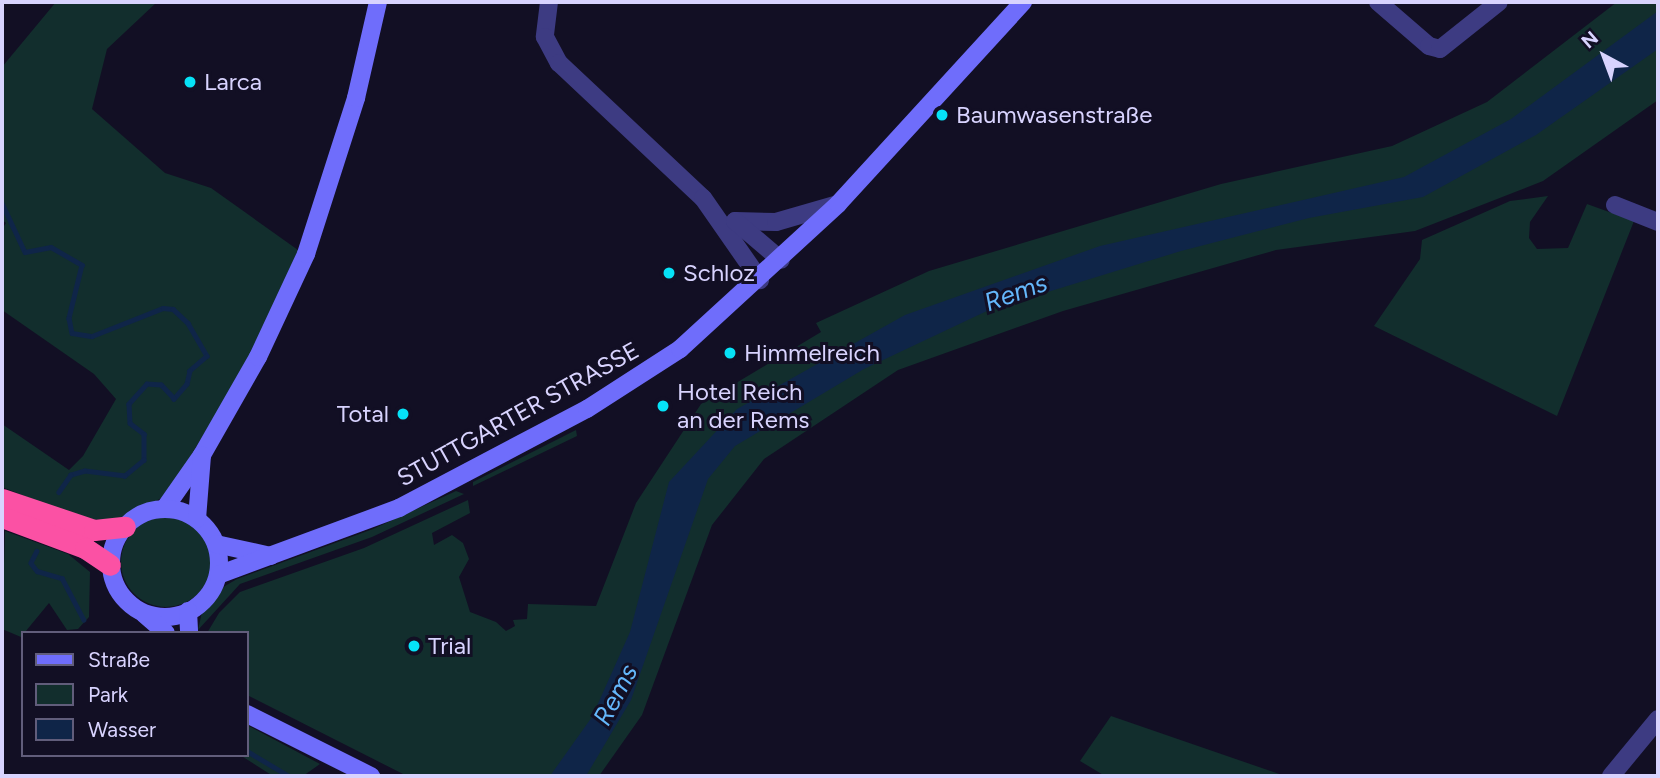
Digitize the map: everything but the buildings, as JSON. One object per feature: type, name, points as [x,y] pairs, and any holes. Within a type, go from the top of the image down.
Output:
[{"type":"highway","points":[[2,499],[94,530],[125,527]]},
{"type":"highway","points":[[2,517],[85,548],[110,565]]},
{"type":"main road","points":[[165,508],[202,455],[258,357],[306,254],[352,110],[379,2]]},
{"type":"main road","name":"STUTTGARTER STRASSE","points":[[218,575],[399,508],[587,409],[680,349],[760,280],[838,204],[1023,2]]},
{"type":"main road","points":[[197,519],[202,455]]},
{"type":"main road","points":[[142,612],[172,616],[188,611],[201,603],[218,575],[216,544],[197,519],[165,508],[143,513],[125,527],[110,565],[118,591],[142,612],[164,631]]},
{"type":"main road","points":[[216,544],[275,556]]},
{"type":"main road","points":[[188,611],[190,631]]},
{"type":"main road","points":[[248,714],[371,776]]},
{"type":"street","points":[[549,2],[545,37],[559,63],[703,198],[781,260]]},
{"type":"street","points":[[1378,2],[1429,46],[1440,49],[1451,43],[1499,2]]},
{"type":"street","points":[[703,198],[760,280]]},
{"type":"street","points":[[735,221],[776,222],[838,204]]},
{"type":"street","points":[[1615,205],[1658,222]]},
{"type":"street","points":[[1611,776],[1658,719]]},
{"type":"green space","points":[[56,2],[157,2],[107,49],[92,109],[165,173],[211,188],[298,250],[254,351],[167,495],[120,520],[82,519],[2,487],[2,424],[69,470],[83,456],[116,399],[94,374],[2,310],[2,229],[6,223],[2,220],[2,67]]},
{"type":"green space","points":[[1617,2],[1658,2],[1658,100],[1543,181],[1415,231],[1276,250],[1063,311],[898,370],[764,459],[712,525],[642,715],[599,776],[407,776],[248,696],[248,631],[208,631],[219,613],[240,592],[364,548],[468,500],[470,513],[432,533],[434,545],[452,535],[463,543],[469,559],[459,577],[470,612],[496,622],[506,631],[515,626],[513,620],[527,619],[528,604],[596,606],[636,503],[701,404],[821,332],[816,323],[929,271],[1221,184],[1392,146],[1487,102]]},
{"type":"green space","points":[[1548,196],[1530,222],[1529,238],[1537,249],[1568,248],[1587,204],[1634,221],[1557,416],[1374,326],[1420,259],[1422,240],[1510,201]]},
{"type":"green space","points":[[576,430],[577,436],[473,486],[473,482]]},
{"type":"green space","points":[[456,491],[464,494],[372,537],[240,584],[198,630],[202,612],[225,586],[237,579],[373,529]]},
{"type":"green space","points":[[157,517],[175,517],[191,524],[204,537],[211,553],[211,571],[204,587],[191,600],[175,607],[157,607],[141,600],[128,587],[121,571],[121,553],[128,537],[141,524]]},
{"type":"green space","points":[[5,531],[68,554],[90,572],[89,617],[78,629],[67,630],[49,603],[26,631],[21,631],[21,637],[2,629]]},
{"type":"green space","points":[[1111,716],[1285,776],[1105,776],[1080,761]]},
{"type":"green space","points":[[248,726],[320,764],[303,776],[273,776],[243,757],[248,757]]},
{"type":"water","name":"Rems","points":[[1658,11],[1658,49],[1536,135],[1423,197],[1309,218],[1181,251],[989,310],[864,369],[735,446],[708,479],[631,700],[586,776],[550,776],[592,717],[630,632],[669,482],[737,409],[905,315],[1100,246],[1404,177],[1511,119]]},
{"type":"waterway","points":[[2,203],[25,252],[51,247],[82,265],[69,318],[72,333],[92,336],[163,308],[173,309],[188,323],[207,356],[190,371],[187,384],[174,399],[161,385],[147,384],[129,404],[130,423],[144,434],[144,460],[125,476],[85,471],[71,475],[59,492]]},
{"type":"waterway","points":[[37,551],[31,563],[37,571],[62,578],[84,620]]},
{"type":"waterway","points":[[248,752],[289,776]]},
{"type":"place","name":"Larca","points":[[190,82]]},
{"type":"place","name":"Baumwasenstraße","points":[[942,115]]},
{"type":"place","name":"Schloz","points":[[669,273]]},
{"type":"place","name":"Himmelreich","points":[[730,353]]},
{"type":"place","name":"Hotel Reich an der Rems","points":[[663,406]]},
{"type":"place","name":"Total","points":[[403,414]]},
{"type":"place","name":"Trial","points":[[414,646]]}]
